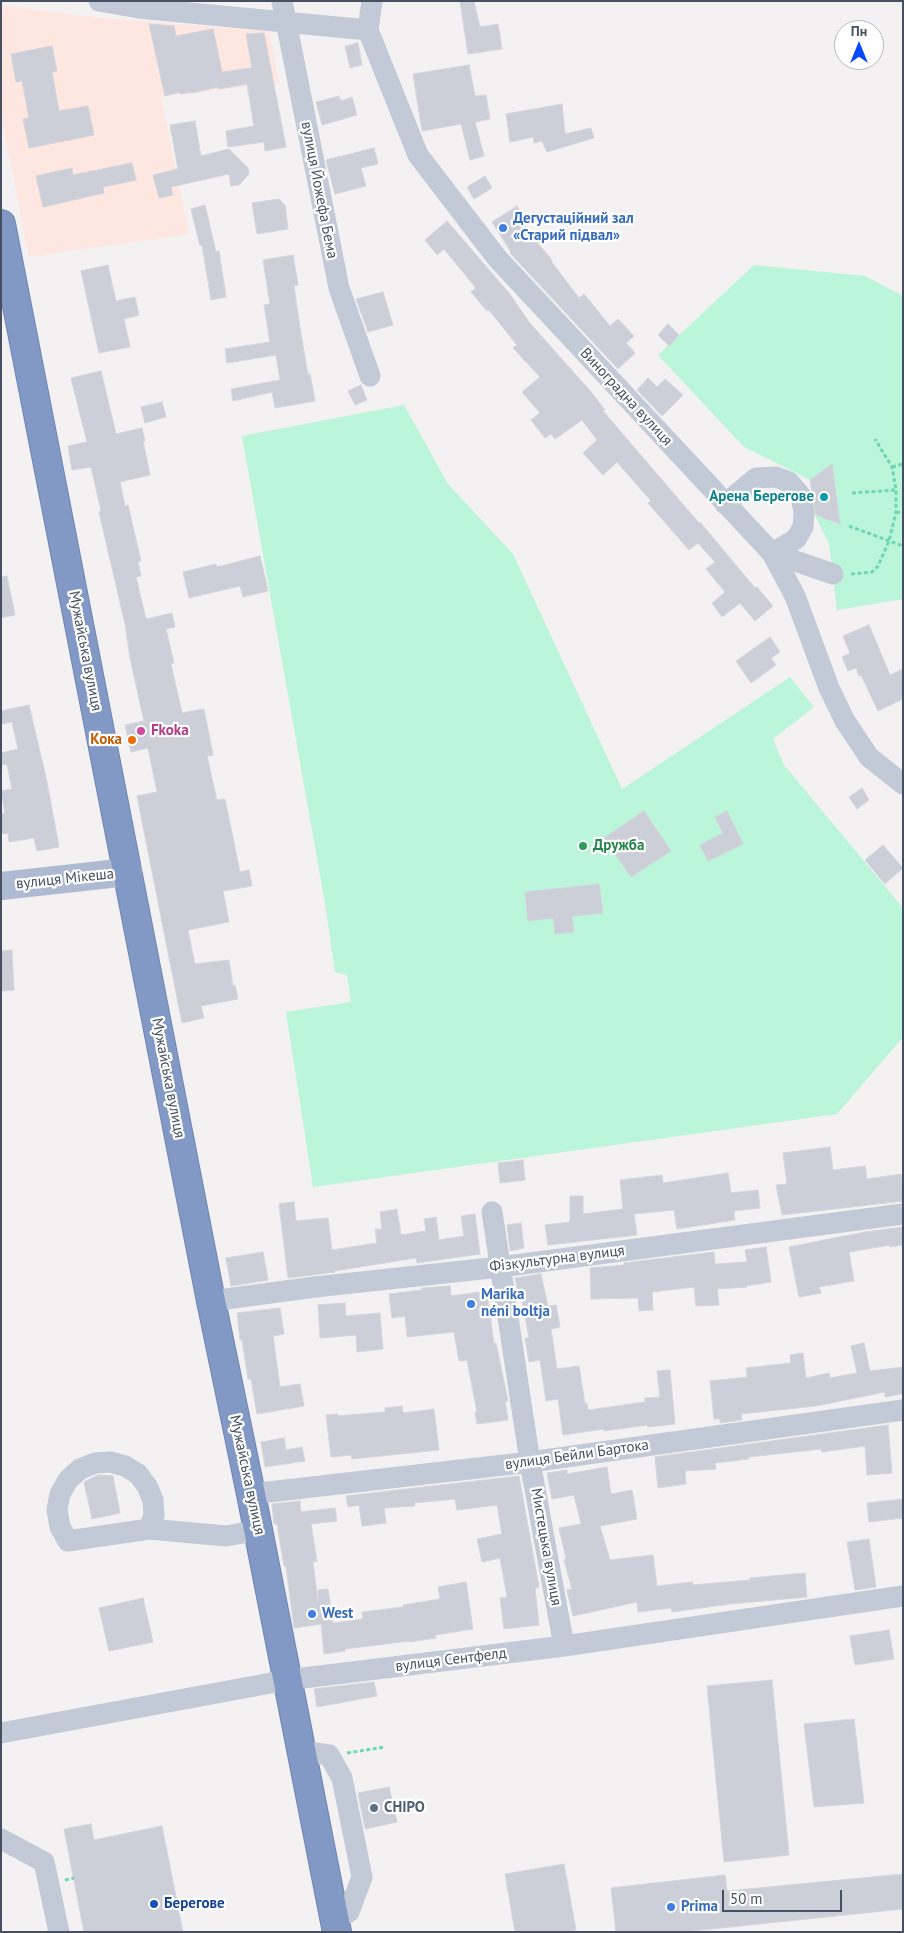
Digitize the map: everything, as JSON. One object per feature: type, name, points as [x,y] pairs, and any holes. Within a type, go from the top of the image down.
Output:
[{"type":"highway","name":"Мужайська вулиця","points":[[1,224],[211,1301],[336,1926]]},
{"type":"main road","name":"вулиця Мікеша","points":[[1,886],[128,872]]},
{"type":"street","points":[[99,1],[283,11],[368,30]]},
{"type":"street","name":"Виноградна вулиця","points":[[372,1],[368,30],[418,155],[497,258],[772,553],[795,596],[829,688],[844,721],[869,757],[903,784]]},
{"type":"street","name":"вулиця Йожефа Бема","points":[[283,11],[339,288],[370,376]]},
{"type":"street","points":[[726,504],[756,478],[776,477],[789,482],[801,496],[804,512],[803,527],[796,539],[772,553]]},
{"type":"street","points":[[772,553],[833,574]]},
{"type":"street","name":"Мистецька вулиця","points":[[492,1212],[530,1462],[564,1646]]},
{"type":"street","name":"Фізкультурна вулиця","points":[[211,1301],[315,1287],[500,1267],[903,1214]]},
{"type":"street","name":"вулиця Бейли Бартока","points":[[251,1494],[530,1462],[903,1410]]},
{"type":"street","points":[[149,1529],[154,1515],[153,1500],[148,1486],[138,1474],[125,1466],[110,1462],[96,1463],[80,1469],[68,1480],[60,1494],[57,1510],[60,1527],[68,1541],[149,1529],[226,1536],[258,1530]]},
{"type":"street","name":"вулиця Сентфелд","points":[[1,1733],[287,1680],[564,1646],[903,1596]]},
{"type":"street","points":[[301,1751],[329,1755],[342,1778],[362,1877],[349,1912],[336,1926]]},
{"type":"street","points":[[1,1839],[44,1862],[60,1932]]},
{"type":"path","points":[[833,574],[872,572],[878,566],[889,541],[896,512],[896,490],[892,467],[875,439]]},
{"type":"path","points":[[892,467],[903,464]]},
{"type":"path","points":[[852,493],[896,490]]},
{"type":"path","points":[[896,512],[903,513]]},
{"type":"path","points":[[849,526],[903,546]]},
{"type":"path","points":[[329,1755],[386,1747]]},
{"type":"shaded area","points":[[1,5],[100,18],[269,31],[279,83],[161,97],[189,234],[29,257],[1,114]]},
{"type":"green space","points":[[754,265],[865,276],[903,296],[903,599],[837,610],[829,544],[815,515],[810,480],[744,447],[658,355]]},
{"type":"green space","name":"Дружба","points":[[404,405],[448,484],[513,554],[622,789],[790,677],[814,707],[773,739],[784,765],[903,908],[903,1037],[837,1114],[313,1187],[286,1012],[351,1002],[347,975],[335,972],[325,903],[242,436]]},
{"type":"building","points":[[460,1],[474,1],[480,27],[498,24],[502,49],[468,54]]},
{"type":"building","points":[[149,24],[174,26],[176,36],[213,29],[222,72],[252,68],[246,34],[264,33],[286,147],[265,151],[264,142],[228,147],[226,131],[254,126],[247,84],[219,89],[218,87],[192,93],[180,94],[180,92],[165,96]]},
{"type":"building","points":[[358,43],[362,65],[350,68],[345,46]]},
{"type":"building","points":[[52,46],[57,71],[52,72],[59,111],[88,106],[94,135],[29,148],[23,119],[29,118],[22,81],[16,82],[11,54]]},
{"type":"building","points":[[469,65],[475,96],[486,95],[490,119],[475,122],[484,156],[470,160],[461,124],[422,131],[413,74]]},
{"type":"building","points":[[339,96],[341,101],[352,97],[357,115],[322,125],[316,102]]},
{"type":"building","points":[[562,104],[565,134],[591,128],[594,138],[547,152],[542,141],[534,143],[533,137],[510,142],[506,114]]},
{"type":"building","points":[[195,121],[201,156],[229,149],[248,168],[249,174],[239,185],[231,186],[229,174],[171,187],[173,195],[159,198],[153,175],[178,169],[170,125]]},
{"type":"building","points":[[374,148],[378,164],[361,168],[366,186],[335,194],[326,160]]},
{"type":"building","points":[[132,163],[136,180],[103,187],[104,193],[43,207],[36,176],[72,168],[73,175]]},
{"type":"building","points":[[485,176],[492,188],[474,199],[467,187]]},
{"type":"building","points":[[279,199],[285,205],[288,229],[257,234],[252,203]]},
{"type":"building","points":[[205,205],[216,252],[219,251],[226,297],[211,300],[202,245],[200,246],[191,209]]},
{"type":"building","points":[[517,206],[528,224],[524,227],[552,260],[579,298],[584,294],[610,326],[618,319],[634,336],[626,343],[635,353],[618,369],[510,253],[492,222]]},
{"type":"building","points":[[447,221],[509,293],[529,322],[592,393],[605,410],[603,411],[755,588],[757,587],[773,606],[755,621],[740,603],[722,617],[712,603],[725,592],[706,569],[715,562],[698,543],[689,550],[648,503],[651,501],[617,462],[603,475],[583,453],[597,440],[582,420],[555,439],[551,434],[545,438],[531,420],[540,413],[522,392],[540,377],[513,348],[517,345],[489,310],[487,311],[471,292],[476,288],[444,249],[437,255],[425,240]]},
{"type":"building","points":[[293,255],[298,285],[294,286],[300,328],[308,375],[310,374],[315,401],[275,408],[272,392],[233,401],[231,389],[280,380],[276,355],[227,363],[225,349],[270,342],[264,305],[270,304],[263,260]]},
{"type":"building","points":[[108,265],[116,301],[135,297],[139,315],[124,319],[130,347],[99,353],[81,271]]},
{"type":"building","points":[[383,292],[393,325],[368,332],[356,299]]},
{"type":"building","points":[[668,324],[679,335],[669,346],[658,335]]},
{"type":"building","points":[[101,371],[116,434],[142,428],[145,441],[143,441],[150,475],[120,482],[125,506],[128,505],[141,561],[138,562],[141,576],[136,577],[146,619],[172,613],[175,627],[166,629],[174,663],[171,664],[182,713],[204,709],[213,755],[207,756],[217,800],[225,799],[240,872],[249,870],[252,886],[223,891],[229,922],[188,930],[195,964],[229,960],[233,986],[235,985],[238,999],[201,1006],[204,1018],[182,1023],[137,796],[157,792],[148,748],[131,752],[125,725],[144,721],[130,658],[125,624],[99,512],[101,511],[91,467],[72,470],[68,446],[87,442],[71,378]]},
{"type":"building","points":[[648,378],[657,387],[665,379],[683,395],[662,416],[637,390]]},
{"type":"building","points":[[361,385],[367,400],[355,405],[348,391]]},
{"type":"building","points":[[162,402],[166,417],[145,423],[141,407]]},
{"type":"building","name":"Арена Берегове","points":[[832,464],[840,524],[816,515],[810,480]]},
{"type":"building","points":[[260,556],[268,591],[243,597],[240,586],[189,598],[183,572],[216,564],[217,567]]},
{"type":"building","points":[[7,576],[15,615],[1,618],[1,577]]},
{"type":"building","points":[[869,625],[890,675],[903,669],[903,699],[878,711],[861,675],[859,676],[856,668],[848,671],[842,657],[850,653],[843,636]]},
{"type":"building","points":[[770,637],[780,652],[771,658],[776,665],[751,683],[736,661]]},
{"type":"building","points":[[29,705],[47,782],[59,847],[37,851],[34,838],[9,842],[8,833],[1,834],[1,814],[5,813],[1,791],[12,789],[7,764],[1,765],[1,753],[18,749],[12,722],[1,724],[1,711]]},
{"type":"building","points":[[862,788],[869,800],[857,809],[849,797]]},
{"type":"building","points":[[644,811],[671,851],[631,877],[604,838]]},
{"type":"building","points":[[727,811],[743,844],[708,861],[700,845],[723,833],[715,817]]},
{"type":"building","points":[[883,845],[903,868],[885,884],[865,860]]},
{"type":"building","points":[[599,884],[603,913],[572,916],[574,932],[555,934],[553,918],[528,921],[525,892]]},
{"type":"building","points":[[12,950],[14,990],[1,991],[1,951]]},
{"type":"building","points":[[830,1147],[833,1170],[865,1166],[867,1179],[901,1174],[903,1201],[782,1215],[776,1185],[787,1184],[783,1153]]},
{"type":"building","points":[[523,1160],[525,1180],[500,1183],[498,1163]]},
{"type":"building","points":[[728,1173],[731,1193],[758,1190],[760,1208],[734,1211],[735,1220],[677,1229],[674,1210],[634,1214],[637,1235],[548,1245],[545,1225],[570,1222],[570,1196],[583,1196],[583,1214],[623,1209],[620,1180],[662,1175],[663,1183]]},
{"type":"building","points":[[294,1202],[296,1221],[328,1218],[332,1250],[377,1243],[375,1229],[382,1229],[380,1212],[397,1209],[401,1235],[426,1231],[424,1219],[436,1217],[439,1240],[464,1236],[461,1216],[475,1214],[480,1254],[417,1263],[416,1258],[288,1278],[279,1204]]},
{"type":"building","points":[[521,1223],[524,1248],[510,1251],[507,1225]]},
{"type":"building","points":[[903,1227],[903,1245],[890,1247],[890,1245],[849,1252],[854,1281],[819,1287],[821,1293],[799,1297],[789,1247],[865,1232]]},
{"type":"building","points":[[766,1247],[771,1282],[747,1287],[717,1289],[719,1305],[696,1306],[694,1287],[652,1292],[653,1310],[639,1311],[638,1298],[591,1299],[590,1268],[714,1252],[715,1264],[747,1262],[745,1250]]},
{"type":"building","points":[[263,1252],[268,1280],[231,1286],[226,1258]]},
{"type":"building","points":[[541,1274],[548,1306],[556,1305],[560,1327],[551,1329],[557,1369],[579,1366],[585,1404],[587,1403],[588,1410],[645,1402],[645,1398],[660,1397],[657,1371],[670,1370],[675,1424],[648,1427],[647,1425],[604,1431],[604,1429],[563,1435],[558,1399],[546,1401],[540,1360],[529,1362],[525,1338],[529,1338],[522,1300],[520,1301],[515,1278]]},
{"type":"building","points":[[450,1286],[451,1296],[487,1291],[494,1344],[496,1343],[508,1401],[505,1401],[508,1420],[477,1424],[475,1412],[477,1412],[467,1360],[459,1361],[454,1332],[407,1337],[405,1316],[392,1318],[389,1294],[422,1290],[422,1288]]},
{"type":"building","points":[[345,1303],[346,1316],[380,1313],[383,1349],[357,1352],[356,1335],[320,1338],[318,1305]]},
{"type":"building","points":[[280,1308],[284,1334],[273,1336],[280,1387],[300,1384],[304,1406],[257,1414],[251,1379],[248,1379],[242,1340],[240,1340],[237,1313]]},
{"type":"building","points":[[864,1343],[870,1371],[903,1367],[903,1394],[885,1397],[885,1392],[816,1406],[741,1414],[742,1420],[720,1423],[720,1419],[714,1419],[710,1381],[747,1377],[746,1368],[791,1363],[790,1355],[803,1353],[806,1378],[829,1373],[830,1378],[857,1373],[851,1346]]},
{"type":"building","points":[[402,1406],[403,1413],[434,1409],[439,1450],[352,1459],[351,1455],[331,1457],[326,1415],[338,1414],[338,1416],[385,1412],[385,1408]]},
{"type":"building","points":[[888,1425],[892,1473],[867,1475],[865,1446],[822,1452],[821,1449],[749,1457],[749,1459],[715,1463],[716,1469],[685,1471],[686,1484],[658,1488],[655,1457]]},
{"type":"building","points":[[284,1438],[286,1450],[302,1447],[305,1461],[265,1467],[261,1442]]},
{"type":"building","points":[[607,1467],[611,1494],[632,1490],[637,1519],[600,1526],[610,1560],[653,1555],[657,1586],[692,1582],[693,1585],[750,1580],[750,1578],[805,1573],[807,1597],[730,1604],[672,1612],[671,1608],[638,1612],[637,1602],[573,1616],[567,1590],[572,1589],[564,1560],[566,1559],[559,1528],[581,1524],[574,1495],[552,1499],[547,1473],[567,1470],[567,1474]]},
{"type":"building","points":[[98,1475],[113,1476],[120,1513],[92,1519],[84,1482]]},
{"type":"building","points":[[519,1476],[539,1587],[535,1588],[539,1625],[504,1629],[500,1598],[507,1597],[500,1558],[482,1562],[477,1539],[502,1534],[497,1505],[457,1510],[455,1499],[414,1503],[415,1506],[384,1508],[386,1523],[362,1526],[359,1505],[348,1507],[346,1496]]},
{"type":"building","points":[[903,1499],[903,1518],[869,1522],[867,1503]]},
{"type":"building","points":[[300,1501],[301,1512],[335,1508],[337,1521],[311,1524],[317,1561],[313,1562],[318,1602],[318,1590],[328,1589],[333,1623],[363,1619],[362,1612],[403,1607],[403,1605],[440,1599],[438,1587],[466,1582],[473,1629],[435,1635],[436,1638],[345,1649],[345,1651],[324,1654],[321,1624],[294,1628],[286,1566],[284,1566],[277,1524],[274,1524],[272,1504]]},
{"type":"building","points":[[869,1539],[876,1587],[855,1590],[847,1542]]},
{"type":"building","points":[[143,1598],[153,1642],[109,1651],[99,1608]]},
{"type":"building","points":[[889,1630],[894,1659],[855,1665],[850,1636]]},
{"type":"building","points":[[772,1680],[789,1855],[724,1862],[707,1686]]},
{"type":"building","points":[[374,1682],[377,1696],[317,1707],[314,1689]]},
{"type":"building","points":[[854,1719],[864,1803],[814,1807],[804,1724]]},
{"type":"building","name":"CHIPO","points":[[389,1787],[397,1822],[365,1829],[358,1793]]},
{"type":"building","points":[[91,1824],[94,1840],[162,1826],[183,1932],[84,1932],[64,1829]]},
{"type":"building","points":[[564,1864],[576,1930],[564,1932],[515,1932],[505,1874]]},
{"type":"building","points":[[903,1874],[903,1909],[682,1932],[616,1932],[611,1888],[725,1875],[727,1891]]},
{"type":"place","name":"Дегустаційний зал «Старий підвал»","points":[[503,228]]},
{"type":"place","name":"Арена Берегове","points":[[824,497]]},
{"type":"place","name":"Fkoka","points":[[141,731]]},
{"type":"place","name":"Кока","points":[[132,740]]},
{"type":"place","name":"Дружба","points":[[583,846]]},
{"type":"place","name":"Marika néni boltja","points":[[471,1304]]},
{"type":"place","name":"West","points":[[312,1614]]},
{"type":"place","name":"CHIPO","points":[[374,1808]]},
{"type":"place","name":"Берегове","points":[[154,1904]]},
{"type":"place","name":"Prima","points":[[671,1907]]}]
